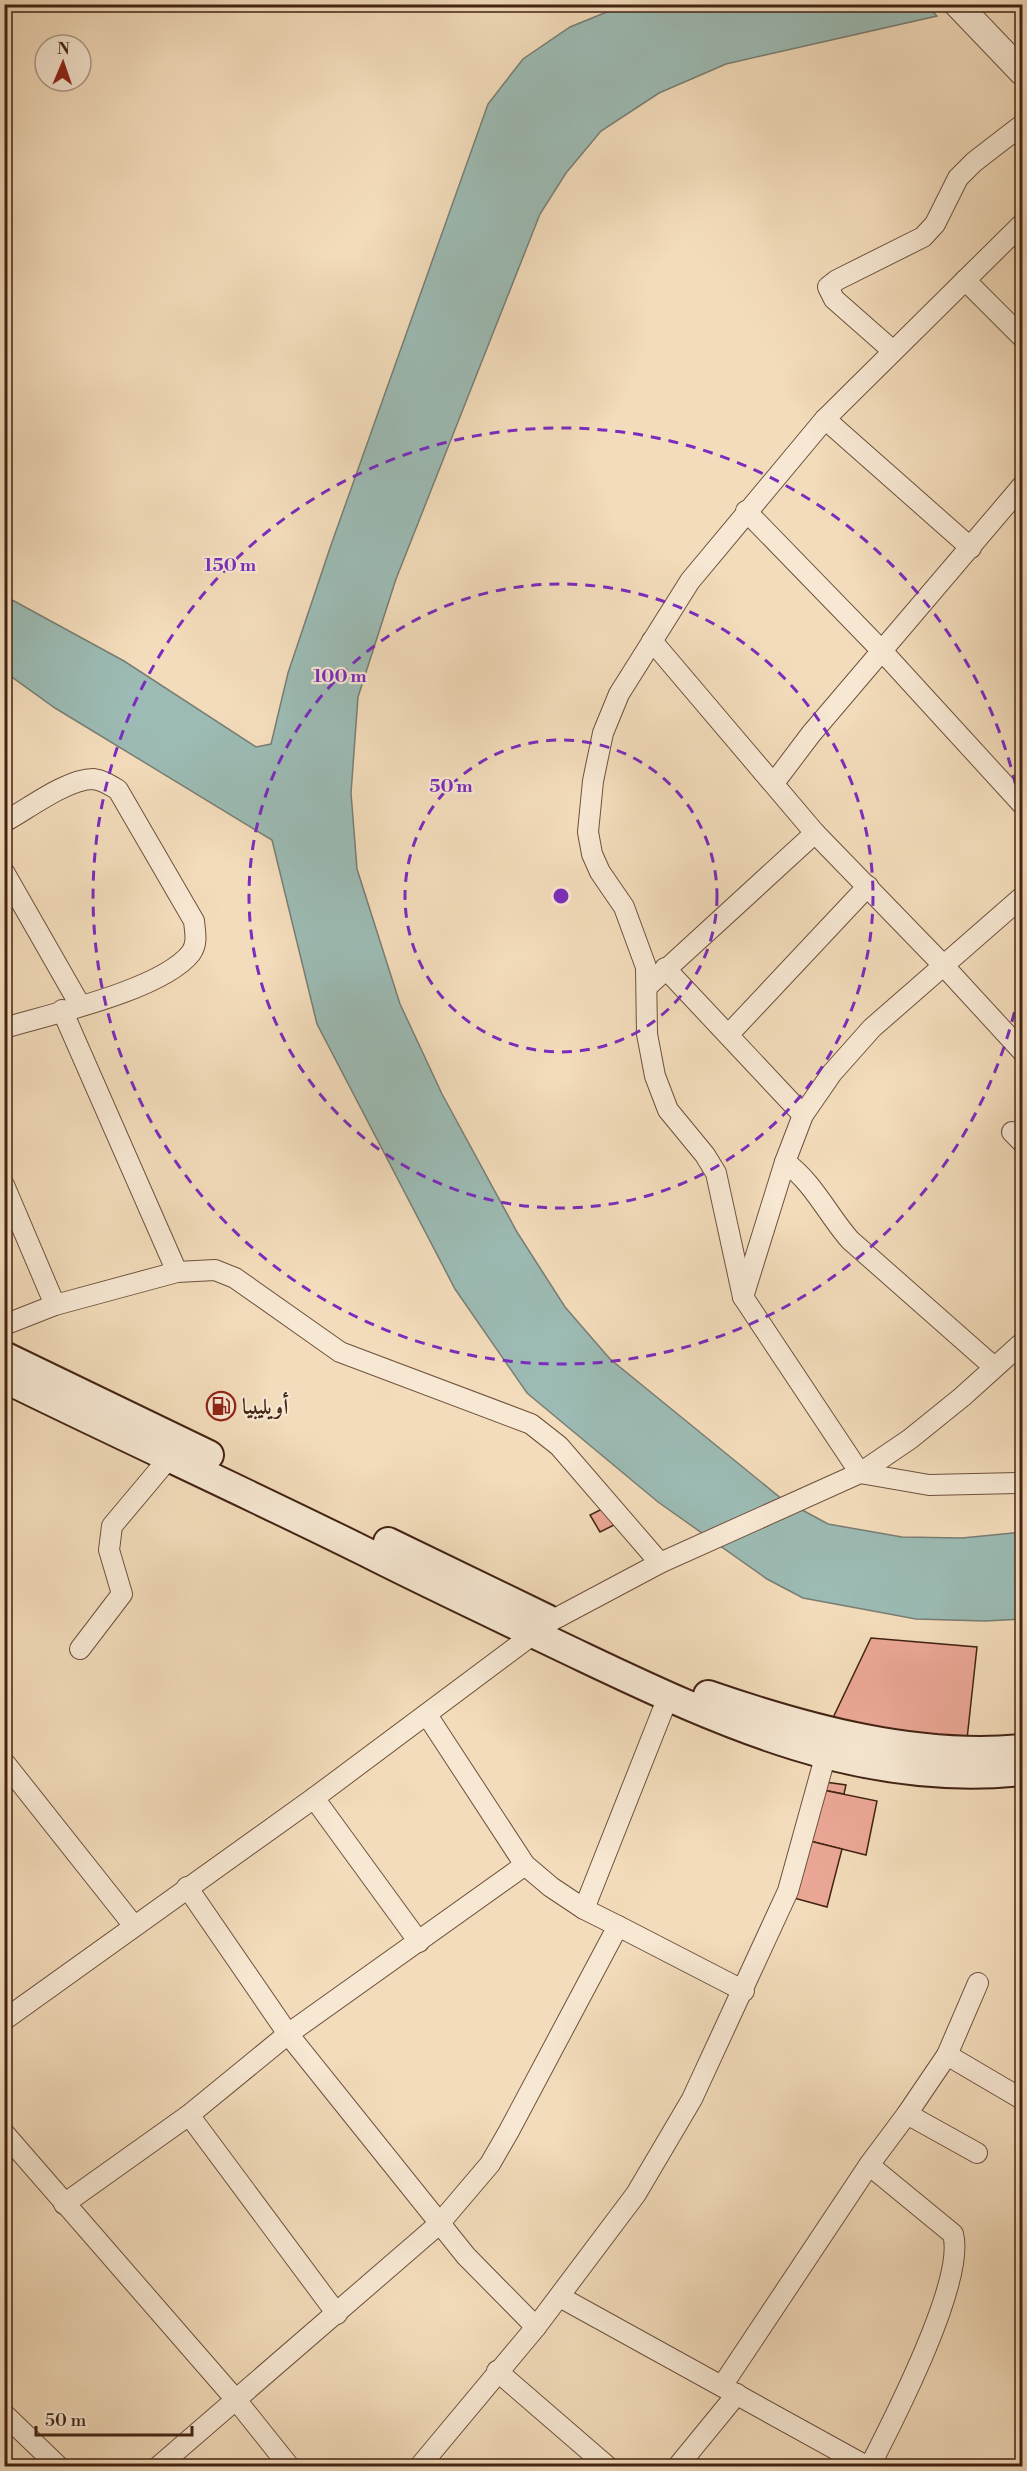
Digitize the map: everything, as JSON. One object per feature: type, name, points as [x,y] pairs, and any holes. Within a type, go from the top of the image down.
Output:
[{"type":"main road","points":[[4,1356],[543,1628],[668,1697],[759,1735],[829,1744],[880,1742],[926,1747],[1023,1749]]},
{"type":"main road","points":[[4,1377],[169,1458],[543,1628],[707,1695],[785,1722],[872,1766],[911,1770],[1023,1771]]},
{"type":"street","points":[[959,6],[1023,72]]},
{"type":"street","points":[[893,351],[834,298],[828,287],[837,280],[923,237],[935,224],[958,178],[974,162],[1023,125]]},
{"type":"street","points":[[1023,224],[825,419],[690,580],[619,694],[603,733],[592,781],[588,832],[592,854],[600,872],[624,907],[641,952],[648,986],[646,1034],[655,1076],[668,1110],[705,1155],[716,1173],[743,1297],[860,1473],[929,1485],[1023,1483]]},
{"type":"street","points":[[965,280],[1023,337]]},
{"type":"street","points":[[825,419],[971,548]]},
{"type":"street","points":[[774,783],[811,734],[1023,486]]},
{"type":"street","points":[[746,511],[883,652],[1023,804]]},
{"type":"street","points":[[652,641],[815,833],[868,886],[1023,1052]]},
{"type":"street","points":[[4,822],[74,782],[93,779],[104,781],[118,790],[194,921],[196,939],[191,952],[171,969],[147,984],[4,1028]]},
{"type":"street","points":[[648,986],[815,833]]},
{"type":"street","points":[[4,872],[71,1008],[177,1272]]},
{"type":"street","points":[[729,1034],[868,886]]},
{"type":"street","points":[[743,1297],[785,1162],[803,1115],[832,1073],[872,1028],[1023,897]]},
{"type":"street","points":[[665,968],[803,1115]]},
{"type":"street","points":[[785,1162],[816,1193],[831,1218],[850,1240],[994,1367]]},
{"type":"street","points":[[4,1185],[55,1305]]},
{"type":"street","points":[[4,1325],[55,1305],[177,1272],[215,1270],[235,1278],[340,1352],[531,1424],[559,1446],[660,1563]]},
{"type":"street","points":[[4,2020],[314,1798],[543,1628],[660,1563],[860,1473],[910,1439],[1022,1346]]},
{"type":"street","points":[[80,1649],[122,1594],[110,1550],[112,1526],[169,1458]]},
{"type":"street","points":[[584,1909],[668,1697]]},
{"type":"street","points":[[427,1715],[525,1865],[551,1887],[584,1909],[744,1991]]},
{"type":"street","points":[[420,2466],[560,2297],[636,2194],[692,2099],[788,1892],[829,1744]]},
{"type":"street","points":[[4,1762],[134,1926]]},
{"type":"street","points":[[314,1798],[418,1942]]},
{"type":"street","points":[[64,2204],[189,2115],[288,2034],[525,1865]]},
{"type":"street","points":[[187,1887],[288,2034],[466,2256],[536,2327]]},
{"type":"street","points":[[159,2466],[237,2401],[439,2224],[468,2193],[500,2148],[618,1926]]},
{"type":"street","points":[[678,2466],[730,2390],[869,2165],[947,2055],[978,1983]]},
{"type":"street","points":[[947,2055],[1023,2099]]},
{"type":"street","points":[[907,2114],[977,2152]]},
{"type":"street","points":[[189,2115],[337,2314]]},
{"type":"street","points":[[4,2133],[237,2401],[289,2466]]},
{"type":"street","points":[[560,2297],[868,2466],[915,2374],[939,2315],[955,2257],[956,2243],[953,2234],[869,2165]]},
{"type":"street","points":[[497,2371],[607,2466]]},
{"type":"street","points":[[4,2414],[58,2466]]},
{"type":"water","points":[[624,5],[926,5],[937,16],[726,64],[659,93],[601,131],[566,173],[540,214],[396,579],[358,697],[351,793],[357,869],[400,1004],[442,1094],[517,1232],[565,1307],[610,1359],[782,1499],[828,1524],[902,1537],[962,1538],[1022,1532],[1022,1619],[985,1621],[916,1619],[803,1598],[767,1579],[658,1502],[527,1393],[455,1289],[317,1024],[272,840],[55,708],[5,672],[5,596],[124,661],[256,747],[271,744],[288,673],[330,548],[488,104],[523,59],[570,27]]},
{"type":"building","points":[[608,1506],[618,1523],[600,1532],[590,1515]]},
{"type":"building","points":[[871,1638],[977,1647],[967,1739],[831,1722]]},
{"type":"building","points":[[825,1782],[846,1785],[844,1794],[823,1790]]},
{"type":"building","points":[[823,1790],[877,1801],[866,1855],[810,1841]]},
{"type":"building","points":[[810,1841],[842,1849],[827,1907],[794,1898]]},
{"type":"place","name":"أويليبيا","points":[[221,1406]]}]
